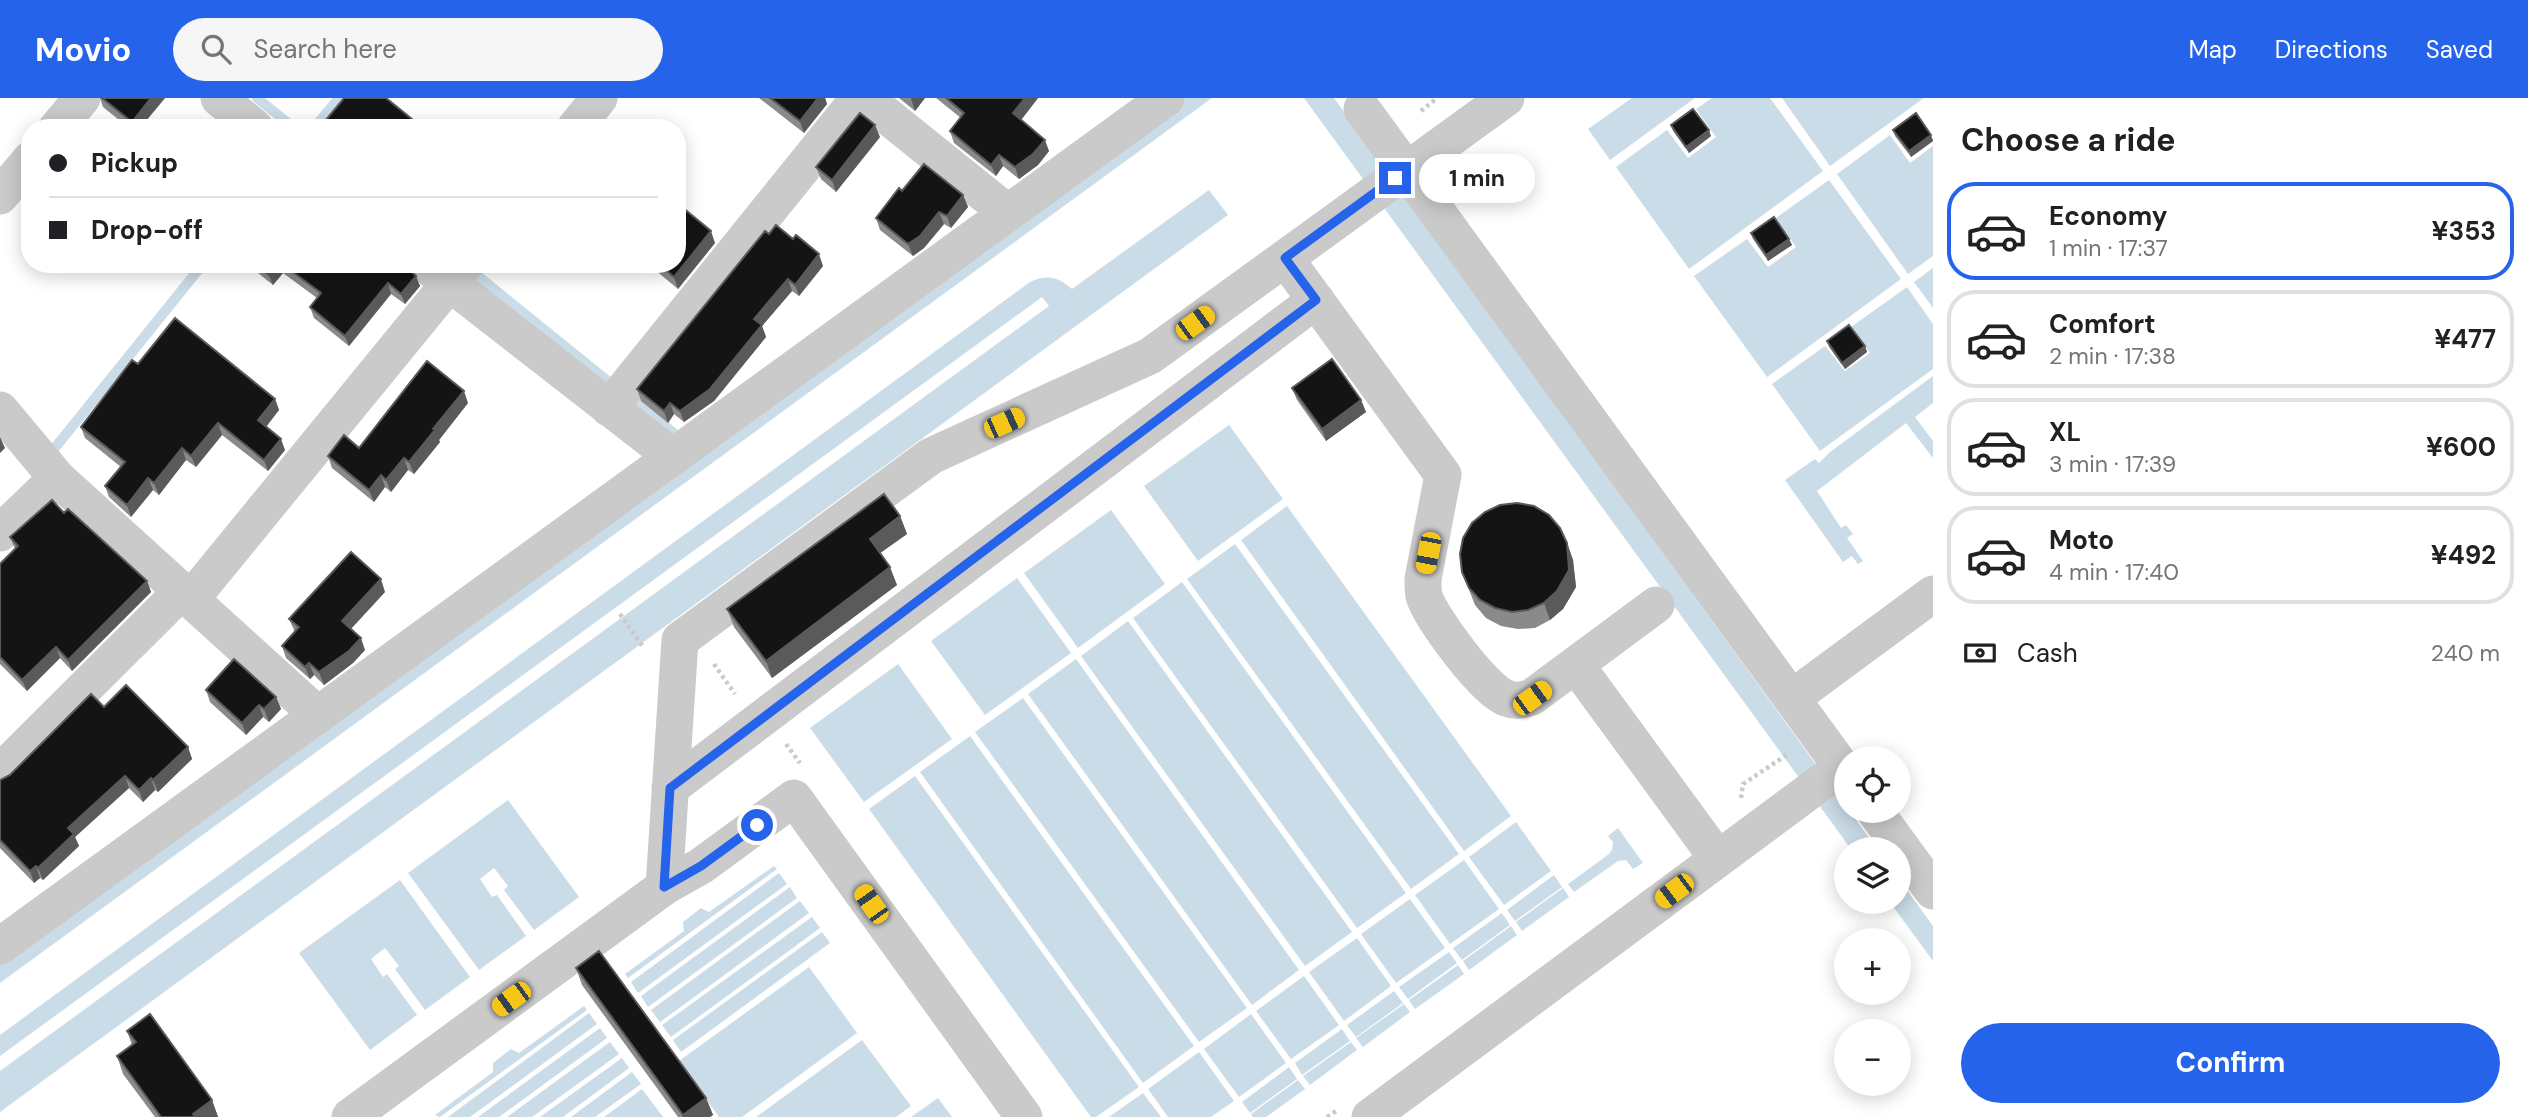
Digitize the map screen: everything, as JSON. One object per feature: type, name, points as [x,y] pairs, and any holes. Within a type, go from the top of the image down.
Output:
[{"type":"street","points":[[64,119],[82,98]]},
{"type":"street","points":[[219,98],[245,119]]},
{"type":"street","points":[[582,119],[599,98]]},
{"type":"street","points":[[609,408],[859,98]]},
{"type":"street","points":[[865,98],[1008,213]]},
{"type":"street","points":[[0,946],[1166,98]]},
{"type":"street","points":[[664,887],[680,640],[931,456],[1150,356],[1506,98]]},
{"type":"street","points":[[1362,109],[1391,181],[1792,698],[1830,778],[1370,1117]]},
{"type":"street","points":[[0,196],[21,171]]},
{"type":"street","points":[[1285,258],[1443,475],[1423,579],[1423,594],[1478,677],[1504,698],[1518,702],[1532,698],[1656,605]]},
{"type":"street","points":[[0,772],[186,595],[444,273]]},
{"type":"street","points":[[448,273],[609,408],[673,457]]},
{"type":"street","points":[[670,788],[1316,300]]},
{"type":"street","points":[[0,411],[57,478],[318,715]]},
{"type":"street","points":[[0,533],[57,478]]},
{"type":"street","points":[[1792,698],[1933,594]]},
{"type":"street","points":[[1576,665],[1718,859]]},
{"type":"street","points":[[350,1117],[388,1106],[664,887],[701,866],[794,798],[1024,1117]]},
{"type":"street","points":[[1883,823],[1933,891]]},
{"type":"path","points":[[1421,111],[1437,98]]},
{"type":"path","points":[[620,614],[643,646]]},
{"type":"water","points":[[1185,98],[1212,98],[0,983],[0,963]]},
{"type":"water","points":[[1304,98],[1334,98],[1834,789],[1834,823],[1858,823],[1868,837],[1842,837]]},
{"type":"water","points":[[1632,98],[1695,98],[1610,160],[1588,129]]},
{"type":"water","points":[[1712,98],[1770,98],[1823,171],[1689,269],[1616,167],[1667,130],[1688,158],[1716,137],[1696,109]]},
{"type":"water","points":[[1782,98],[1924,98],[1830,166]]},
{"type":"water","points":[[1890,135],[1910,163],[1933,146],[1933,256],[1908,274],[1837,174]]},
{"type":"water","points":[[1829,180],[1901,279],[1767,377],[1694,276],[1747,239],[1768,267],[1796,247],[1776,218]]},
{"type":"water","points":[[1209,190],[1228,215],[0,1112],[0,1071],[1049,306],[1042,297],[0,1056],[0,1035],[1030,282],[1052,278],[1072,289]]},
{"type":"water","points":[[1933,268],[1933,308],[1914,282]]},
{"type":"water","points":[[1907,287],[1933,324],[1933,369],[1820,451],[1772,384],[1825,346],[1845,371],[1870,353],[1851,327]]},
{"type":"water","points":[[1933,376],[1933,403],[1915,417],[1933,441],[1933,458],[1906,423],[1817,491],[1841,528],[1846,525],[1853,534],[1847,538],[1863,561],[1858,564],[1852,556],[1843,562],[1785,480],[1815,459],[1819,463]]},
{"type":"water","points":[[1229,425],[1283,499],[1198,561],[1144,486]]},
{"type":"water","points":[[1287,506],[1511,816],[1464,851],[1241,540]]},
{"type":"water","points":[[1111,510],[1165,584],[1078,648],[1024,573]]},
{"type":"water","points":[[1235,544],[1459,854],[1411,889],[1187,579]]},
{"type":"water","points":[[1017,578],[1071,653],[985,715],[931,641]]},
{"type":"water","points":[[1182,582],[1406,893],[1357,928],[1133,618]]},
{"type":"water","points":[[1128,621],[1352,932],[1305,966],[1081,656]]},
{"type":"water","points":[[1076,659],[1299,970],[1252,1005],[1028,694]]},
{"type":"water","points":[[898,664],[952,739],[864,802],[810,728]]},
{"type":"water","points":[[1023,698],[1247,1008],[1199,1042],[975,732]]},
{"type":"water","points":[[970,736],[1194,1046],[1143,1083],[920,772]]},
{"type":"water","points":[[915,776],[1139,1087],[1096,1117],[1091,1117],[869,809]]},
{"type":"water","points":[[508,800],[579,897],[534,930],[504,890],[508,886],[494,868],[480,879],[492,897],[497,895],[526,936],[479,970],[408,873]]},
{"type":"water","points":[[1516,822],[1551,871],[1504,905],[1469,857]]},
{"type":"water","points":[[1618,828],[1643,863],[1633,869],[1626,860],[1618,861],[1574,892],[1568,884],[1609,854],[1613,842],[1608,836]]},
{"type":"water","points":[[1464,860],[1499,909],[1450,944],[1415,895]]},
{"type":"water","points":[[774,866],[777,869],[628,978],[625,974],[684,931],[683,922],[701,908],[709,912]]},
{"type":"water","points":[[779,873],[787,884],[638,993],[631,982]]},
{"type":"water","points":[[1554,875],[1562,887],[1515,921],[1507,910]]},
{"type":"water","points":[[400,880],[470,977],[425,1010],[395,969],[399,966],[385,948],[371,959],[383,977],[387,974],[417,1015],[370,1050],[299,953]]},
{"type":"water","points":[[790,887],[797,898],[648,1007],[641,996]]},
{"type":"water","points":[[1563,888],[1569,897],[1522,931],[1516,922]]},
{"type":"water","points":[[1911,896],[1933,926],[1933,961],[1911,928],[1899,914],[1911,914]]},
{"type":"water","points":[[1410,899],[1445,948],[1396,983],[1361,934]]},
{"type":"water","points":[[800,901],[809,913],[660,1022],[651,1010]]},
{"type":"water","points":[[1502,913],[1510,925],[1462,960],[1453,948]]},
{"type":"water","points":[[812,917],[820,928],[671,1037],[662,1025]]},
{"type":"water","points":[[1511,926],[1517,935],[1469,970],[1463,961]]},
{"type":"water","points":[[822,932],[830,943],[681,1052],[673,1040]]},
{"type":"water","points":[[1357,938],[1391,986],[1344,1021],[1309,972]]},
{"type":"water","points":[[1449,952],[1457,963],[1408,999],[1399,987]]},
{"type":"water","points":[[1458,965],[1464,974],[1415,1009],[1409,1000]]},
{"type":"water","points":[[809,967],[857,1033],[742,1117],[719,1117],[679,1061]]},
{"type":"water","points":[[1304,976],[1339,1025],[1291,1059],[1256,1011]]},
{"type":"water","points":[[1394,991],[1403,1003],[1356,1037],[1347,1025]]},
{"type":"water","points":[[1404,1004],[1410,1012],[1363,1047],[1356,1038]]},
{"type":"water","points":[[584,1006],[587,1010],[440,1117],[435,1115],[493,1072],[493,1063],[511,1049],[519,1053]]},
{"type":"water","points":[[589,1013],[597,1024],[470,1117],[448,1117]]},
{"type":"water","points":[[1251,1014],[1286,1063],[1239,1097],[1204,1049]]},
{"type":"water","points":[[600,1028],[607,1038],[499,1117],[478,1117]]},
{"type":"water","points":[[1342,1029],[1350,1041],[1302,1075],[1295,1063]]},
{"type":"water","points":[[862,1040],[911,1106],[896,1117],[756,1117]]},
{"type":"water","points":[[610,1042],[619,1054],[532,1117],[507,1117]]},
{"type":"water","points":[[1351,1042],[1357,1050],[1310,1085],[1303,1076]]},
{"type":"water","points":[[1199,1052],[1234,1101],[1211,1117],[1168,1117],[1148,1089]]},
{"type":"water","points":[[622,1058],[629,1068],[563,1117],[540,1117]]},
{"type":"water","points":[[1289,1067],[1297,1079],[1250,1113],[1242,1102]]},
{"type":"water","points":[[632,1072],[641,1084],[595,1117],[571,1117]]},
{"type":"water","points":[[1298,1080],[1305,1089],[1266,1117],[1253,1117],[1251,1114]]},
{"type":"water","points":[[642,1089],[663,1117],[604,1117]]},
{"type":"water","points":[[1143,1093],[1161,1117],[1109,1117]]},
{"type":"water","points":[[938,1098],[952,1117],[911,1117]]},
{"type":"building","points":[[102,98],[151,98],[134,119],[128,119]]},
{"type":"building","points":[[344,98],[386,98],[412,119],[327,119]]},
{"type":"building","points":[[770,98],[818,98],[800,121]]},
{"type":"building","points":[[946,98],[1025,98],[1013,113],[1045,140],[1033,154],[1015,167],[999,155],[991,165],[950,131],[964,113]]},
{"type":"building","points":[[1693,109],[1709,130],[1686,147],[1671,125]]},
{"type":"building","points":[[860,113],[875,125],[832,180],[816,167]]},
{"type":"building","points":[[1916,113],[1931,135],[1909,151],[1893,130]]},
{"type":"building","points":[[924,164],[963,195],[947,216],[939,212],[920,236],[908,244],[876,218],[899,188],[902,191]]},
{"type":"building","points":[[686,210],[711,231],[686,262]]},
{"type":"building","points":[[1774,217],[1789,239],[1766,255],[1751,233]]},
{"type":"building","points":[[776,225],[793,239],[796,235],[819,254],[795,285],[788,279],[754,319],[762,325],[710,389],[680,411],[670,403],[664,411],[637,389],[765,231],[769,234]]},
{"type":"building","points":[[294,273],[413,273],[416,276],[401,294],[388,283],[345,336],[310,307],[321,293]]},
{"type":"building","points":[[175,318],[275,399],[258,420],[281,439],[264,460],[218,423],[191,456],[182,448],[154,483],[148,478],[127,505],[105,486],[125,462],[81,427],[132,360],[138,364]]},
{"type":"building","points":[[1849,325],[1865,346],[1842,363],[1827,341]]},
{"type":"building","points":[[1332,359],[1361,400],[1322,429],[1292,388]]},
{"type":"building","points":[[427,361],[464,391],[409,462],[404,458],[386,480],[381,475],[369,490],[328,456],[344,435],[359,448]]},
{"type":"building","points":[[884,494],[900,516],[870,539],[890,567],[766,661],[727,609]]},
{"type":"building","points":[[52,500],[64,513],[68,509],[147,581],[68,660],[56,647],[22,680],[0,657],[0,564],[18,546],[10,537]]},
{"type":"building","points":[[1517,503],[1534,506],[1549,515],[1560,528],[1567,543],[1569,570],[1557,591],[1544,603],[1528,610],[1512,612],[1495,608],[1480,600],[1469,588],[1462,572],[1460,554],[1463,538],[1472,523],[1485,512],[1500,505]]},
{"type":"building","points":[[351,552],[381,579],[342,621],[361,638],[349,651],[319,672],[309,663],[305,667],[282,646],[299,627],[289,619]]},
{"type":"building","points":[[234,659],[276,697],[264,709],[259,705],[242,723],[206,690]]},
{"type":"building","points":[[126,685],[188,747],[139,790],[125,776],[68,828],[74,834],[38,868],[36,866],[30,871],[0,840],[0,780],[10,775],[91,694],[104,707]]},
{"type":"building","points":[[599,951],[706,1098],[683,1115],[576,968]]},
{"type":"building","points":[[150,1014],[212,1100],[193,1114],[196,1117],[161,1117],[117,1056],[136,1042],[127,1031]]},
{"type":"waterway","points":[[257,98],[283,119]]},
{"type":"waterway","points":[[322,119],[339,98]]},
{"type":"waterway","points":[[54,449],[196,273]]},
{"type":"waterway","points":[[474,273],[615,387]]},
{"type":"waterway","points":[[627,396],[676,435]]},
{"type":"route","points":[[757,825],[701,866],[664,887],[670,788],[1316,300],[1285,258],[1395,178]]}]
